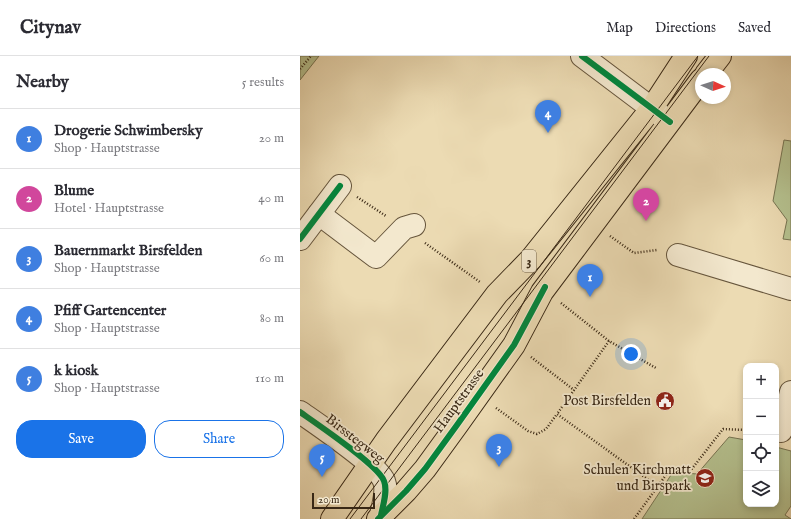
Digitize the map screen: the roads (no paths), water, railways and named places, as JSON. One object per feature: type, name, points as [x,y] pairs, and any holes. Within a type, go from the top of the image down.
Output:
[{"type":"main road","name":"3","points":[[332,519],[370,464],[497,294],[531,259],[652,108],[686,56]]},
{"type":"main road","points":[[711,68],[720,56]]},
{"type":"main road","name":"Hauptstrasse","points":[[380,517],[406,491],[424,469],[514,345],[545,287],[695,88]]},
{"type":"street","points":[[582,56],[670,122]]},
{"type":"street","points":[[300,239],[340,186]]},
{"type":"street","points":[[319,214],[376,257],[404,228],[414,224]]},
{"type":"street","points":[[678,254],[791,289]]},
{"type":"street","points":[[782,431],[791,392]]},
{"type":"street","name":"Birsstegweg","points":[[300,412],[370,464],[382,476],[386,486],[380,517]]},
{"type":"tram line","points":[[350,519],[698,56]]},
{"type":"tram line","points":[[361,519],[709,56]]},
{"type":"place","name":"Pfiff Gartencenter","points":[[548,133]]},
{"type":"place","name":"Blume","points":[[646,221]]},
{"type":"place","name":"Drogerie Schwimbersky","points":[[590,297]]},
{"type":"place","name":"Post Birsfelden","points":[[665,401]]},
{"type":"place","name":"Bauernmarkt Birsfelden","points":[[499,467]]},
{"type":"place","name":"k kiosk","points":[[322,477]]},
{"type":"place","name":"Schulen Kirchmatt und Birspark","points":[[705,478]]}]
